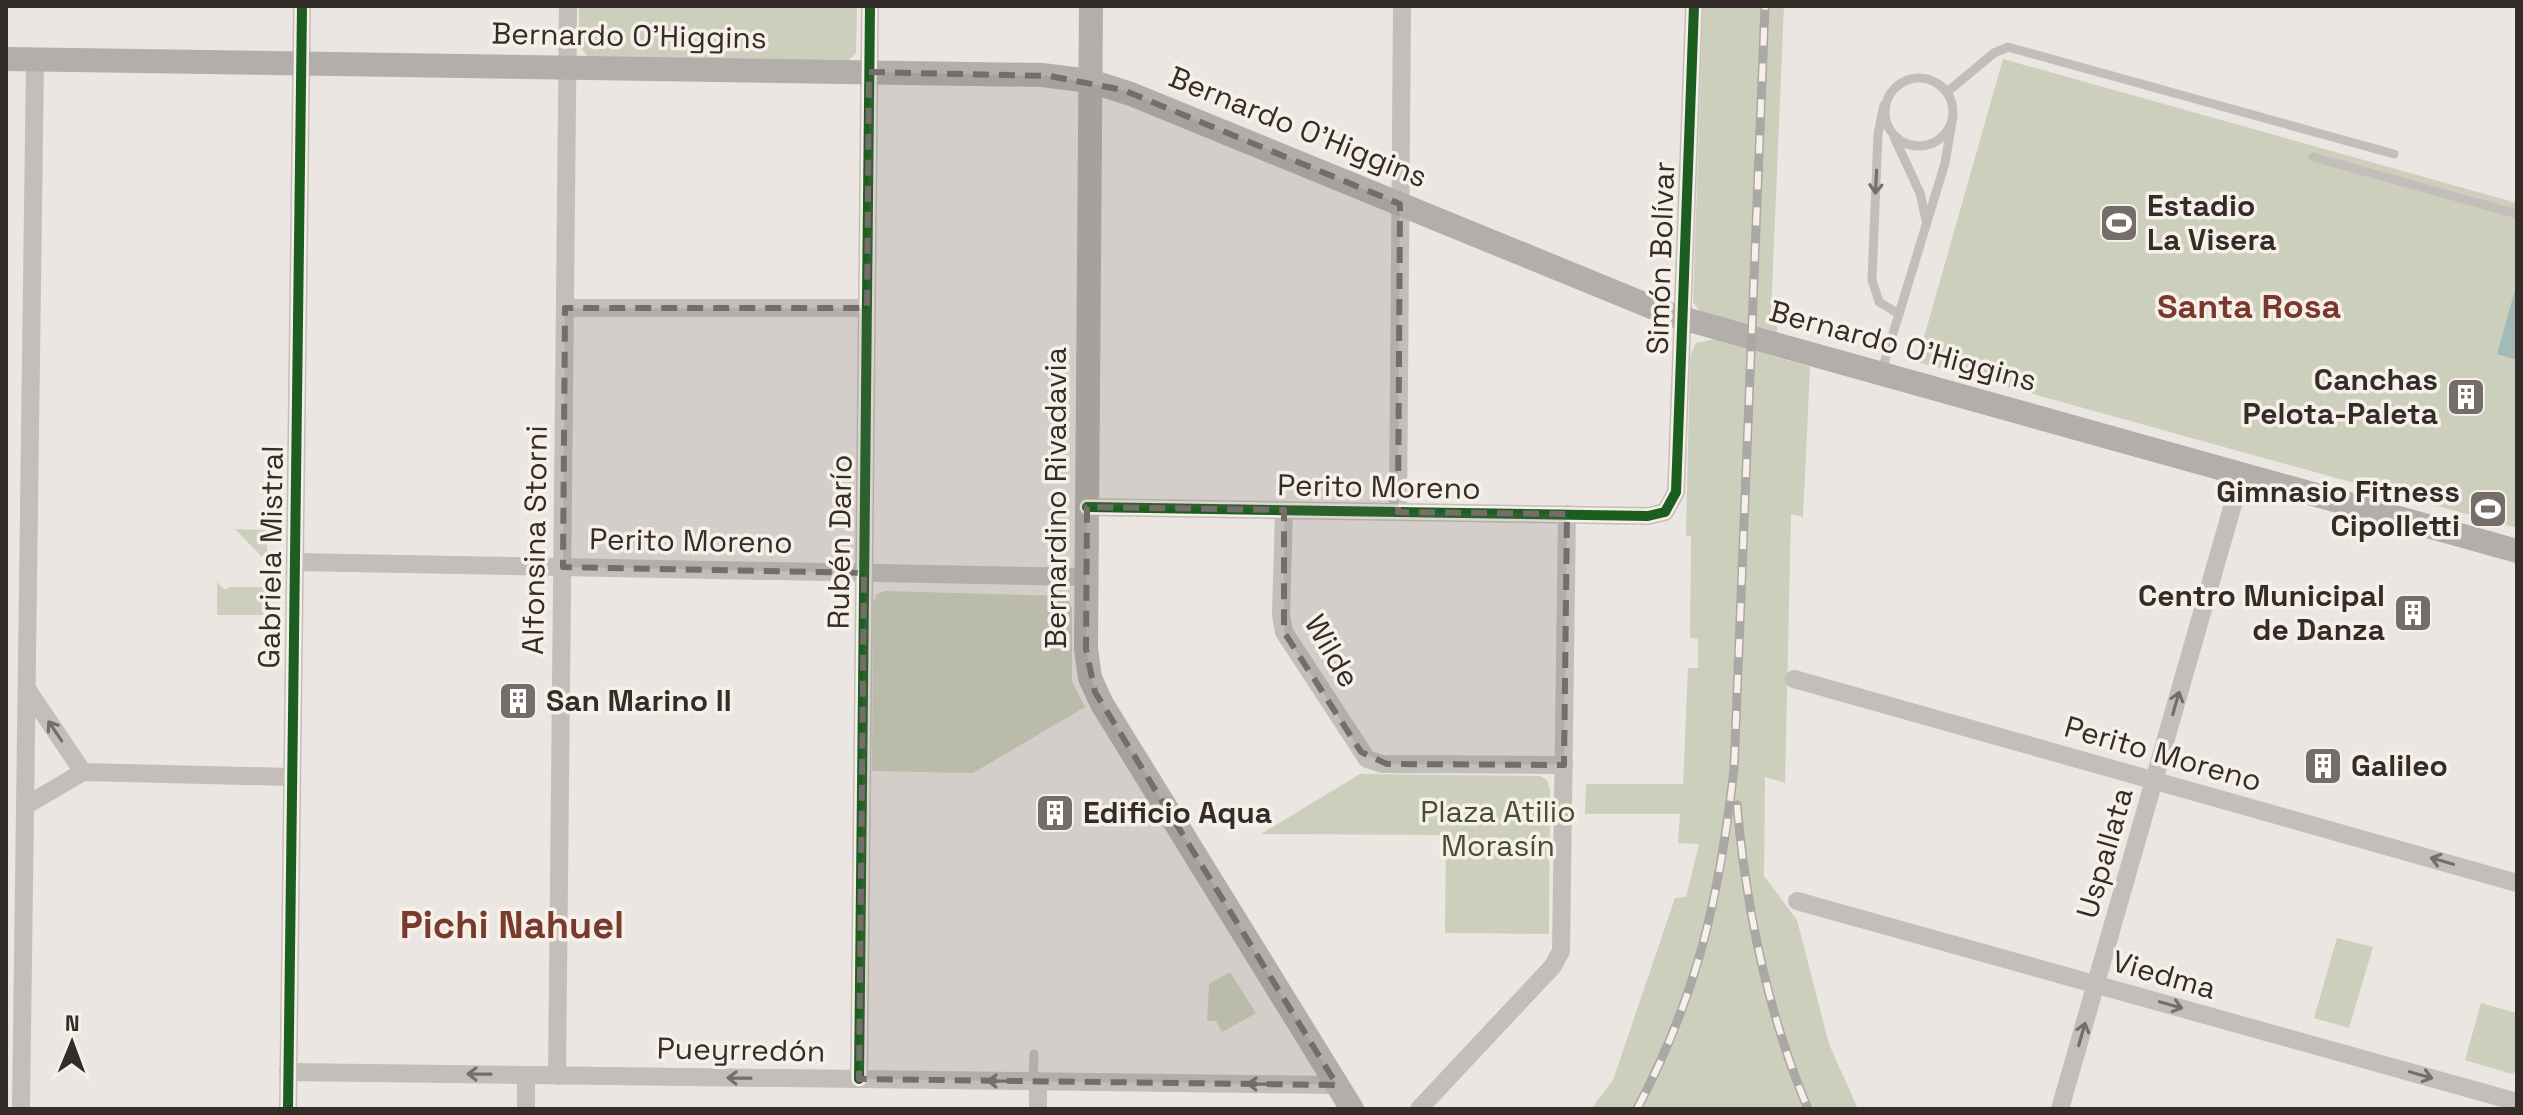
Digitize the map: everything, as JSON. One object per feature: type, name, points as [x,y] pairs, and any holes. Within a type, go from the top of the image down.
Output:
[{"type":"main road","name":"Bernardino Rivadavia","points":[[1091,6],[1087,663],[1095,692],[1352,1109]]},
{"type":"main road","name":"Bernardo O'Higgins","points":[[6,59],[1042,75],[1090,81],[1131,94],[1683,319],[2517,551]]},
{"type":"street","name":"Gabriela Mistral","points":[[288,1109],[302,6]]},
{"type":"street","name":"Alfonsina Storni","points":[[557,1076],[568,6]]},
{"type":"street","name":"Rubén Darío","points":[[859,1079],[870,6]]},
{"type":"street","points":[[1398,512],[1402,6]]},
{"type":"street","name":"Simón Bolívar","points":[[1668,509],[1676,492],[1694,6]]},
{"type":"street","points":[[21,1109],[14,1069],[25,806],[35,59]]},
{"type":"street","points":[[565,308],[867,308]]},
{"type":"street","name":"Uspallata","points":[[2060,1109],[2242,473]]},
{"type":"street","name":"Perito Moreno","points":[[1087,507],[1652,516],[1668,509]]},
{"type":"street","name":"Wilde","points":[[1284,510],[1281,615],[1284,632],[1361,752],[1370,761],[1564,765]]},
{"type":"street","points":[[1419,1109],[1560,955],[1567,514]]},
{"type":"street","name":"Perito Moreno","points":[[295,562],[1087,577]]},
{"type":"street","name":"Perito Moreno","points":[[1794,679],[2517,883]]},
{"type":"street","points":[[27,689],[83,772]]},
{"type":"street","points":[[25,806],[83,772],[292,777]]},
{"type":"street","name":"Viedma","points":[[1797,901],[2517,1102]]},
{"type":"street","name":"Pueyrredón","points":[[288,1072],[1337,1085]]},
{"type":"street","points":[[526,1075],[526,1109]]},
{"type":"street","points":[[1036,1081],[1038,1109]]},
{"type":"lane","points":[[1947,92],[1999,49],[2014,48],[2394,154]]},
{"type":"lane","points":[[1881,373],[1899,314],[1926,223],[1947,156],[1953,116],[1947,92],[1928,78],[1912,78],[1897,85],[1884,105],[1878,134],[1872,280],[1879,302],[1899,314]]},
{"type":"lane","points":[[1884,105],[1885,121],[1920,193],[1926,223]]},
{"type":"lane","points":[[1894,136],[1908,145],[1933,143],[1946,132],[1953,116]]},
{"type":"lane","points":[[2313,157],[2517,214]]},
{"type":"lane","points":[[1034,1054],[1036,1081]]},
{"type":"highlighted area","points":[[869,72],[1050,76],[1123,90],[1400,204],[1398,512],[1567,514],[1564,765],[1387,764],[1361,752],[1284,632],[1284,510],[1087,507],[1086,649],[1095,692],[1337,1085],[859,1079],[864,573],[563,567],[565,308],[867,308]]},
{"type":"green space","points":[[579,6],[857,6],[856,53],[848,61],[588,57],[579,45]]},
{"type":"green space","points":[[1703,6],[1784,6],[1771,313],[1778,323],[1777,332],[1700,311],[1693,302]]},
{"type":"green space","points":[[2003,59],[2517,203],[2517,528],[1917,362]]},
{"type":"green space","points":[[1715,339],[1810,367],[1803,517],[1791,514],[1785,783],[1765,777],[1764,876],[1797,920],[1829,1044],[1858,1109],[1591,1109],[1613,1080],[1675,898],[1686,897],[1699,844],[1678,843],[1680,814],[1585,814],[1586,784],[1683,784],[1688,668],[1698,668],[1698,639],[1690,638],[1691,536],[1686,536],[1690,356],[1696,343]]},
{"type":"green space","points":[[235,529],[267,530],[267,556],[261,556]]},
{"type":"green space","points":[[217,582],[225,590],[229,587],[267,587],[266,615],[217,615]]},
{"type":"green space","points":[[885,591],[1064,596],[1072,607],[1072,681],[1085,707],[973,773],[872,771],[873,603],[877,594]]},
{"type":"green space","name":"Plaza Atilio Morasín","points":[[1360,774],[1540,776],[1547,780],[1550,790],[1549,934],[1445,933],[1446,835],[1261,834]]},
{"type":"green space","points":[[2337,938],[2373,947],[2349,1028],[2314,1018]]},
{"type":"green space","points":[[1230,972],[1256,1013],[1222,1032],[1216,1021],[1207,1021],[1209,984]]},
{"type":"green space","points":[[2481,1003],[2517,1013],[2517,1070],[2512,1074],[2465,1060]]},
{"type":"water","points":[[2517,283],[2517,360],[2497,354]]},
{"type":"railway","points":[[1637,1109],[1676,1025],[1703,944],[1721,861],[1734,769],[1765,6]]},
{"type":"railway","points":[[1737,805],[1746,883],[1761,960],[1781,1036],[1808,1109]]},
{"type":"cycle path","points":[[288,1109],[302,6]]},
{"type":"cycle path","points":[[859,1079],[870,6]]},
{"type":"cycle path","points":[[1087,507],[1648,516],[1665,512],[1676,492],[1694,6]]},
{"type":"place","name":"Estadio La Visera","points":[[2119,223]]},
{"type":"place","name":"Canchas Pelota-Paleta","points":[[2466,397]]},
{"type":"place","name":"Gimnasio Fitness Cipolletti","points":[[2488,509]]},
{"type":"place","name":"Centro Municipal de Danza","points":[[2413,613]]},
{"type":"place","name":"San Marino II","points":[[518,701]]},
{"type":"place","name":"Galileo","points":[[2323,766]]},
{"type":"place","name":"Edificio Aqua","points":[[1055,813]]},
{"type":"district","name":"Santa Rosa","points":[[2249,306]]},
{"type":"district","name":"Pichi Nahuel","points":[[512,925]]}]
